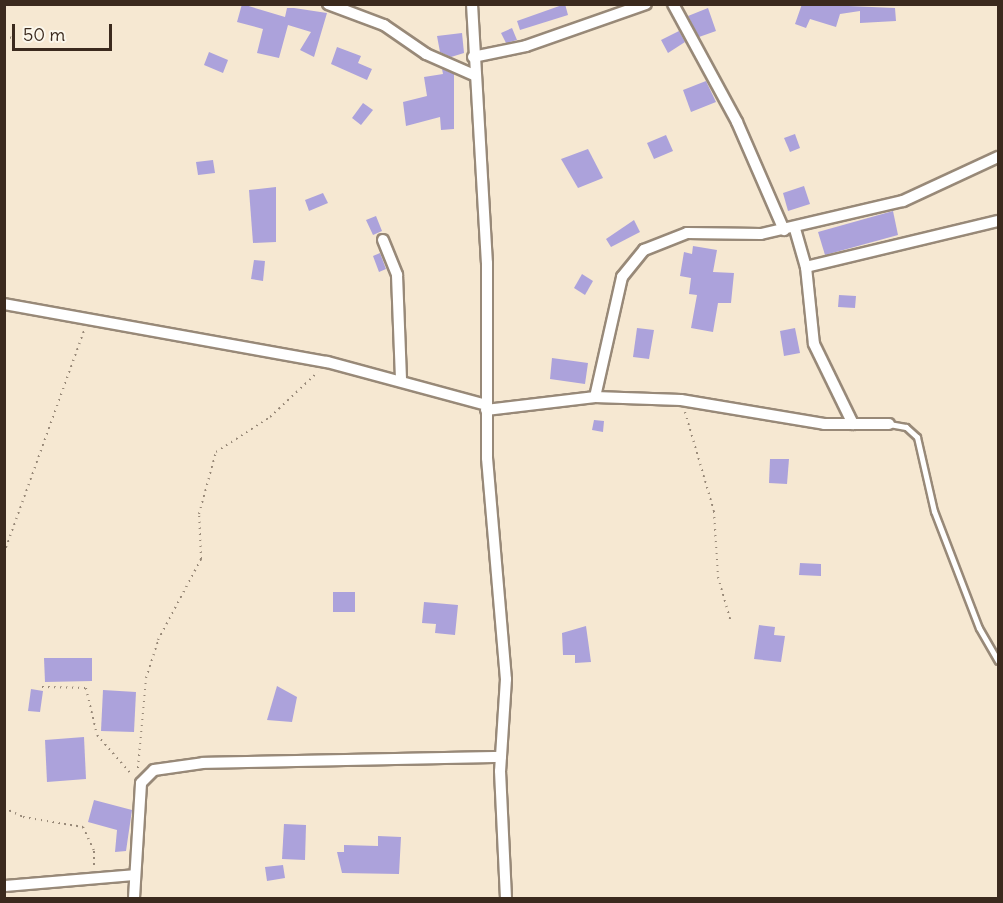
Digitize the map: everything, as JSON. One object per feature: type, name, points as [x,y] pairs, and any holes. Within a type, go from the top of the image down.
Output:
[{"type":"street","points":[[328,4],[384,25],[426,54],[474,75]]},
{"type":"street","points":[[472,4],[474,75],[487,263],[486,408],[506,679],[501,757],[506,898]]},
{"type":"street","points":[[473,57],[526,46],[646,4]]},
{"type":"street","points":[[673,4],[737,122],[806,267],[814,344],[853,424]]},
{"type":"street","points":[[595,397],[622,277],[644,250],[687,233],[789,229],[923,196],[999,158]]},
{"type":"street","points":[[806,267],[917,236],[999,221]]},
{"type":"street","points":[[383,240],[397,275],[401,381]]},
{"type":"street","points":[[4,304],[88,316],[327,362],[401,381],[486,408],[595,397],[681,400],[853,424],[889,424]]},
{"type":"street","points":[[134,898],[141,783],[154,770],[203,763],[501,757]]},
{"type":"street","points":[[4,886],[135,875]]},
{"type":"lane","points":[[889,424],[906,427],[917,437],[934,511],[979,628],[999,661]]},
{"type":"path","points":[[4,37],[14,38]]},
{"type":"path","points":[[4,554],[88,316]]},
{"type":"path","points":[[42,687],[86,688],[97,735],[137,780],[146,678],[158,640],[201,559],[199,514],[216,452],[270,417],[327,362]]},
{"type":"path","points":[[681,400],[710,491],[718,577],[731,622]]},
{"type":"path","points":[[4,808],[23,817],[82,827],[94,851],[93,878]]},
{"type":"building","points":[[242,4],[285,17],[287,8],[327,13],[314,57],[300,50],[311,32],[288,25],[279,58],[257,53],[263,29],[237,22]]},
{"type":"building","points":[[565,4],[568,15],[520,30],[517,21]]},
{"type":"building","points":[[802,4],[895,8],[896,21],[860,23],[860,11],[840,14],[836,27],[810,19],[806,28],[795,24]]},
{"type":"building","points":[[708,8],[716,31],[699,37],[688,16]]},
{"type":"building","points":[[512,28],[517,40],[506,43],[501,33]]},
{"type":"building","points":[[679,31],[685,42],[668,53],[661,40]]},
{"type":"building","points":[[462,33],[464,53],[451,57],[440,52],[437,36]]},
{"type":"building","points":[[337,47],[361,56],[358,63],[372,69],[367,80],[331,64]]},
{"type":"building","points":[[209,52],[228,60],[223,73],[204,65]]},
{"type":"building","points":[[442,69],[454,74],[454,129],[441,130],[440,117],[406,126],[403,102],[427,96],[424,77],[443,74]]},
{"type":"building","points":[[706,81],[716,102],[691,112],[683,90]]},
{"type":"building","points":[[363,103],[373,110],[361,125],[352,118]]},
{"type":"building","points":[[795,134],[800,148],[790,152],[784,138]]},
{"type":"building","points":[[666,135],[673,151],[654,159],[647,143]]},
{"type":"building","points":[[588,149],[603,178],[578,188],[561,159]]},
{"type":"building","points":[[213,160],[215,173],[198,175],[196,162]]},
{"type":"building","points":[[804,186],[810,204],[788,211],[783,193]]},
{"type":"building","points":[[276,187],[276,242],[253,243],[249,190]]},
{"type":"building","points":[[323,193],[328,203],[309,211],[305,200]]},
{"type":"building","points":[[893,211],[898,235],[825,255],[818,232]]},
{"type":"building","points":[[376,216],[382,231],[373,235],[366,220]]},
{"type":"building","points":[[634,220],[640,232],[611,247],[606,239]]},
{"type":"building","points":[[693,246],[717,250],[713,272],[734,273],[731,303],[718,303],[713,332],[691,328],[697,295],[689,294],[691,278],[680,276],[684,252],[692,254]]},
{"type":"building","points":[[380,253],[386,269],[379,272],[373,256]]},
{"type":"building","points":[[254,260],[265,261],[263,281],[251,279]]},
{"type":"building","points":[[582,274],[593,281],[585,295],[574,288]]},
{"type":"building","points":[[839,295],[856,296],[855,308],[838,307]]},
{"type":"building","points":[[637,328],[654,330],[649,359],[633,357]]},
{"type":"building","points":[[795,328],[800,353],[784,356],[780,331]]},
{"type":"building","points":[[552,358],[588,363],[585,384],[550,379]]},
{"type":"building","points":[[594,420],[604,421],[603,432],[592,430]]},
{"type":"building","points":[[770,459],[789,459],[787,484],[769,483]]},
{"type":"building","points":[[800,563],[821,564],[821,576],[799,575]]},
{"type":"building","points":[[333,592],[355,592],[355,612],[333,612]]},
{"type":"building","points":[[424,602],[458,605],[455,635],[435,633],[436,624],[422,623]]},
{"type":"building","points":[[759,625],[775,627],[774,635],[785,636],[781,662],[754,659]]},
{"type":"building","points":[[586,626],[591,662],[575,663],[575,655],[563,655],[562,633]]},
{"type":"building","points":[[44,658],[92,658],[92,681],[45,682]]},
{"type":"building","points":[[277,686],[297,697],[292,722],[267,720]]},
{"type":"building","points":[[31,689],[43,691],[40,712],[28,711]]},
{"type":"building","points":[[103,690],[136,692],[134,732],[101,731]]},
{"type":"building","points":[[84,737],[86,779],[47,782],[45,740]]},
{"type":"building","points":[[94,800],[132,810],[126,851],[115,852],[117,830],[88,822]]},
{"type":"building","points":[[284,824],[306,825],[305,860],[282,859]]},
{"type":"building","points":[[378,836],[401,837],[399,874],[342,873],[337,852],[344,852],[344,845],[378,846]]},
{"type":"building","points":[[283,865],[285,878],[267,881],[265,867]]}]
